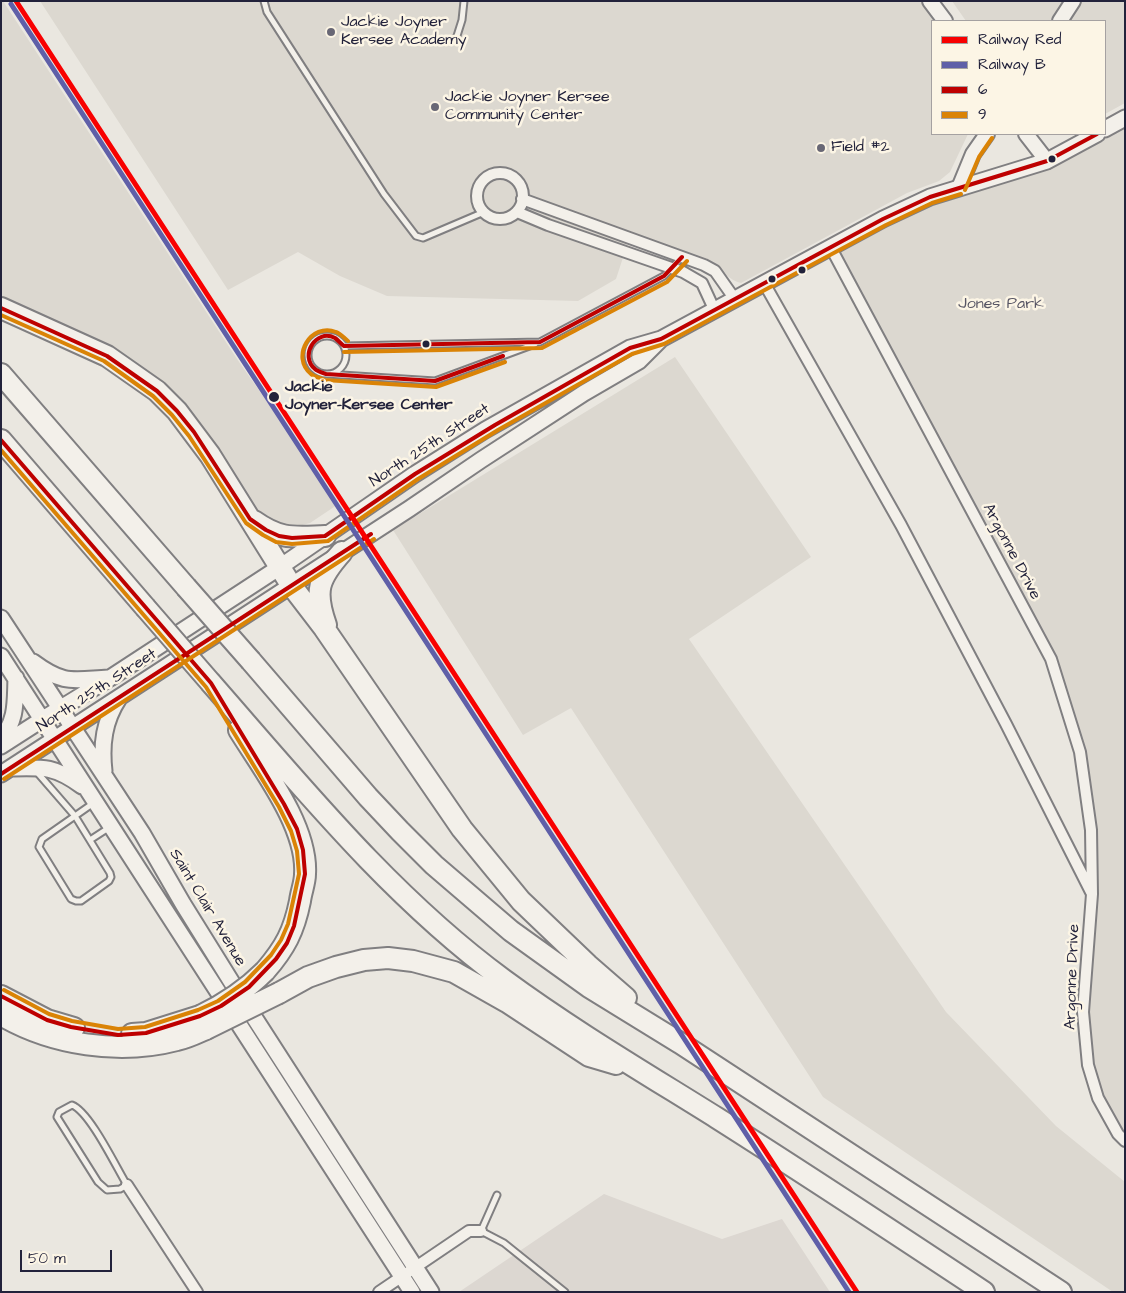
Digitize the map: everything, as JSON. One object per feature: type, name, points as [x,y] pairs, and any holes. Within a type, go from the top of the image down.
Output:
[{"type":"highway","points":[[1,308],[107,356],[157,391],[177,410],[194,432],[291,585],[330,636],[462,829],[515,894],[588,966],[680,1043]]},
{"type":"highway","points":[[1,374],[368,797],[466,894],[511,931],[590,987],[680,1043],[1061,1292]]},
{"type":"highway","points":[[1,440],[211,683],[343,832],[421,910],[504,980],[631,1066],[734,1130],[984,1292]]},
{"type":"highway","points":[[250,519],[266,530],[284,537],[325,536]]},
{"type":"highway","points":[[330,636],[319,604],[319,592],[322,579],[342,552]]},
{"type":"highway","points":[[1,1015],[42,1034],[74,1042],[113,1047],[161,1044],[179,1040],[203,1023],[221,1006],[249,988],[287,943],[294,926],[305,874],[303,850],[296,829],[284,804],[211,683]]},
{"type":"highway","points":[[1,996],[47,1020],[71,1027],[118,1035],[146,1033],[203,1023],[279,993],[308,977],[336,967],[364,960],[388,958],[413,961],[454,972],[507,1002],[589,1056],[613,1064],[631,1066]]},
{"type":"main road","points":[[1106,128],[1125,118]]},
{"type":"main road","name":"North 25th Street","points":[[1,746],[110,678],[280,567],[415,474],[490,428],[630,348],[661,339],[883,219],[930,197],[1047,161],[1095,135]]},
{"type":"main road","name":"North 25th Street","points":[[6,771],[584,393],[639,361],[661,339]]},
{"type":"main road","name":"Saint Clair Avenue","points":[[1,618],[105,775],[224,970],[431,1292]]},
{"type":"main road","name":"Saint Clair Avenue","points":[[1,656],[412,1292]]},
{"type":"main road","points":[[28,658],[46,672],[59,678],[69,680],[110,678]]},
{"type":"main road","points":[[1,740],[9,731],[14,718],[16,678]]},
{"type":"main road","points":[[105,775],[102,752],[104,733],[108,718],[120,696]]},
{"type":"main road","points":[[6,771],[33,767],[59,771],[92,797]]},
{"type":"street","points":[[930,1],[943,20]]},
{"type":"street","points":[[1061,20],[1073,1]]},
{"type":"street","points":[[959,188],[973,154],[986,135]]},
{"type":"street","points":[[1027,135],[1047,161]]},
{"type":"street","points":[[497,173],[504,173],[513,177],[520,185],[522,199],[517,212],[504,218],[495,218],[484,212],[479,206],[477,199],[478,189],[486,177],[497,173]]},
{"type":"street","points":[[522,199],[704,265],[715,271],[734,298]]},
{"type":"street","points":[[517,212],[548,225],[683,272],[702,284],[714,309]]},
{"type":"street","name":"Argonne Drive","points":[[831,248],[1051,659],[1080,752],[1091,830],[1092,894],[1084,1012],[1088,1065],[1098,1098],[1118,1134],[1125,1141]]},
{"type":"street","points":[[764,283],[905,533],[1006,724],[1092,894]]},
{"type":"street","points":[[127,1185],[197,1292]]},
{"type":"street","points":[[379,1292],[469,1231],[481,1231]]},
{"type":"lane","points":[[264,1],[266,12],[384,194],[416,236],[423,238],[484,212]]},
{"type":"lane","points":[[456,39],[462,20],[464,1]]},
{"type":"lane","points":[[326,374],[333,373],[342,367],[346,352],[339,340],[326,336],[316,338],[308,351],[310,364],[315,369],[326,374],[435,382],[540,342],[664,276],[682,257]]},
{"type":"lane","points":[[344,346],[540,342]]},
{"type":"lane","points":[[33,767],[75,816],[110,873],[109,881],[81,901],[76,901],[71,899],[39,847],[42,839],[75,816],[92,797]]},
{"type":"lane","points":[[90,840],[111,826]]},
{"type":"lane","points":[[72,1105],[88,1118],[127,1185],[120,1189],[107,1190],[98,1182],[59,1124],[56,1117],[59,1112],[72,1105]]},
{"type":"lane","points":[[497,1195],[481,1231],[504,1243],[565,1292]]},
{"type":"shaded area","points":[[604,1194],[722,1239],[782,1219],[830,1292],[459,1292]]},
{"type":"green space","points":[[1,1],[3,1],[237,359],[325,484],[337,505],[310,523],[286,529],[258,516],[245,499],[245,489],[188,408],[149,372],[108,345],[1,298]]},
{"type":"green space","points":[[40,1],[920,1],[933,20],[931,20],[931,135],[968,135],[950,172],[939,181],[907,193],[741,283],[728,277],[710,261],[631,233],[616,279],[578,301],[387,296],[340,276],[298,252],[228,290]]},
{"type":"green space","points":[[952,1],[1125,1],[1125,103],[1106,113],[1106,20],[965,20]]},
{"type":"green space","name":"Jones Park","points":[[1125,118],[1125,1141],[1098,1098],[1083,1012],[1092,894],[1080,752],[1051,659],[831,248],[959,188],[1047,161],[1094,135],[1106,135],[1106,128]]},
{"type":"green space","points":[[675,357],[811,557],[689,639],[946,1012],[1056,1126],[1125,1182],[1125,1292],[1113,1292],[823,1097],[571,708],[523,735],[393,530]]},
{"type":"rail line","name":"Red","points":[[16,1],[857,1292]]},
{"type":"rail line","name":"B","points":[[11,4],[849,1292]]},
{"type":"transit line","name":"6","points":[[1,308],[107,356],[157,391],[194,432],[250,519],[279,536],[292,538],[325,536],[415,474],[495,425],[630,348],[661,339],[883,219],[930,197],[1047,161],[1095,135]]},
{"type":"transit line","name":"9","points":[[965,190],[979,157],[992,138]]},
{"type":"transit line","name":"9","points":[[1,315],[104,361],[153,396],[189,436],[246,523],[263,535],[276,542],[292,544],[328,541],[418,479],[498,430],[632,354],[664,344],[886,225],[932,203],[961,194]]},
{"type":"transit line","name":"6","points":[[344,346],[540,342],[664,276],[682,257]]},
{"type":"transit line","name":"9","points":[[344,352],[542,348],[667,282],[687,261]]},
{"type":"transit line","name":"9","points":[[348,341],[340,334],[327,330],[312,336],[306,343],[303,351],[305,367],[312,375],[325,380],[436,387],[505,362]]},
{"type":"transit line","name":"6","points":[[344,346],[335,338],[328,336],[316,340],[309,351],[310,364],[316,370],[326,374],[435,381],[503,356]]},
{"type":"transit line","name":"6","points":[[1,440],[211,683],[297,829],[303,850],[305,874],[294,926],[287,943],[276,959],[249,987],[221,1006],[200,1016],[146,1033],[118,1035],[71,1027],[47,1020],[1,996]]},
{"type":"transit line","name":"9","points":[[1,450],[206,687],[279,807],[291,831],[297,851],[299,874],[288,924],[281,940],[271,955],[245,982],[218,1001],[198,1010],[145,1027],[118,1029],[72,1021],[49,1014],[4,990]]},
{"type":"transit line","name":"6","points":[[1,774],[371,534]]},
{"type":"transit line","name":"9","points":[[4,779],[374,539]]},
{"type":"place","name":"Jackie Joyner Kersee Academy","points":[[331,32]]},
{"type":"place","name":"Jackie Joyner Kersee Community Center","points":[[435,107]]},
{"type":"place","name":"Field #2","points":[[821,148]]},
{"type":"place","name":"Jackie Joyner-Kersee Center","points":[[274,397]]}]
